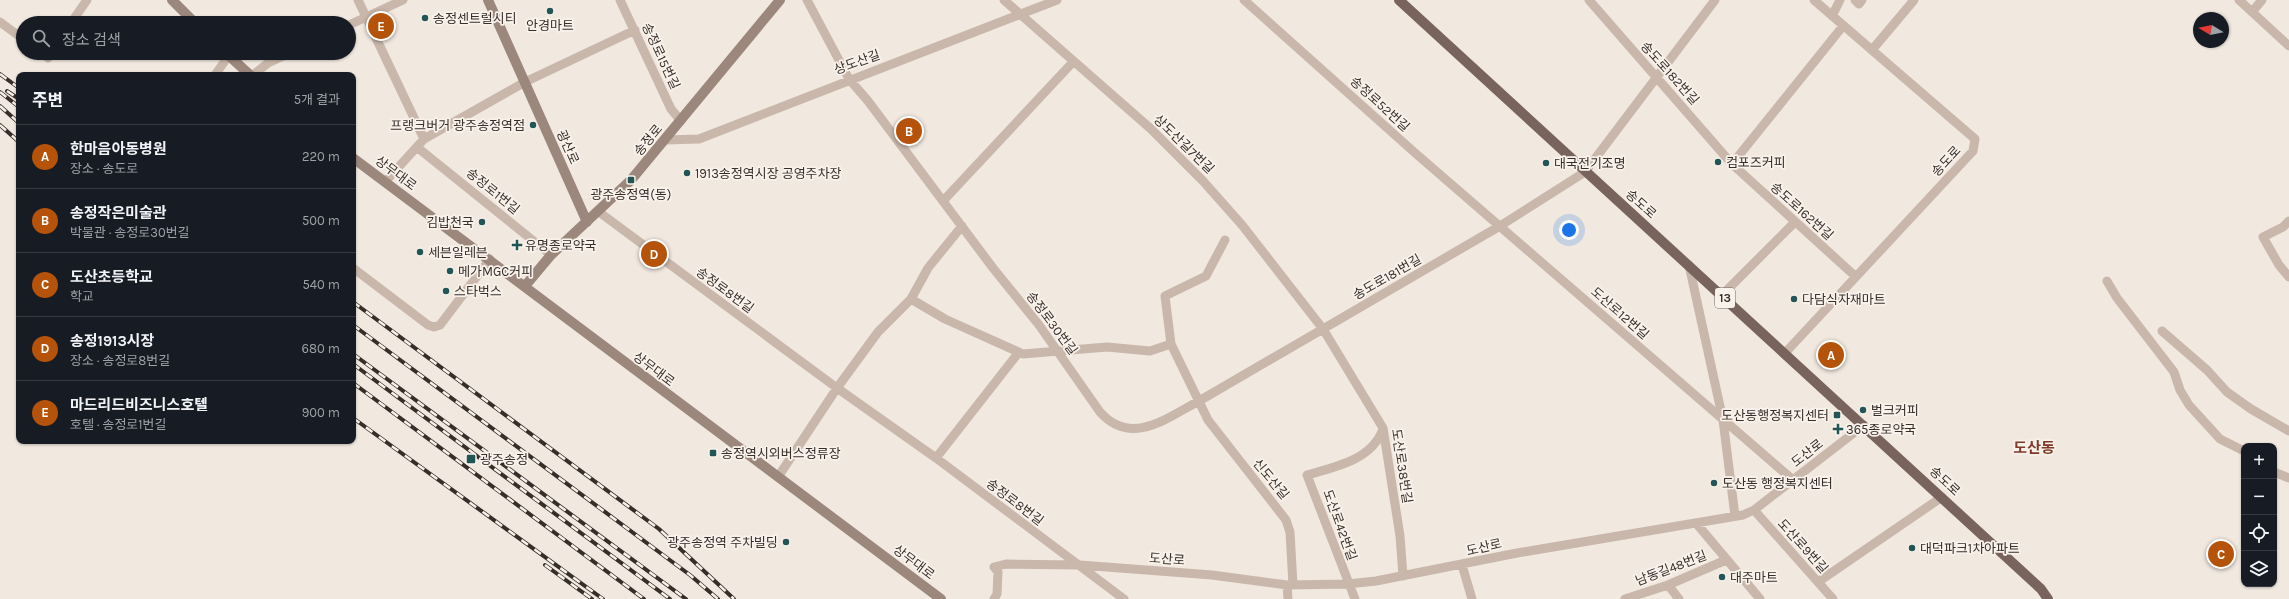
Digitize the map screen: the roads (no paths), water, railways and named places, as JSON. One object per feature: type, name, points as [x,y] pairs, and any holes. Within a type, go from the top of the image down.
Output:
[{"type":"main road","points":[[172,0],[188,16]]},
{"type":"main road","name":"광산로","points":[[488,0],[587,222]]},
{"type":"main road","name":"송정로","points":[[525,286],[551,255],[599,212],[627,184],[681,121],[780,0]]},
{"type":"main road","name":"송도로","points":[[1399,0],[1585,172],[1864,425],[2041,589],[2048,599]]},
{"type":"main road","points":[[234,60],[247,72]]},
{"type":"main road","name":"상무대로","points":[[356,160],[490,259],[941,599]]},
{"type":"street","points":[[76,16],[87,0]]},
{"type":"street","points":[[358,0],[424,139]]},
{"type":"street","points":[[356,22],[403,0]]},
{"type":"street","name":"송정로15번길","points":[[620,0],[671,109],[681,121]]},
{"type":"street","name":"송정로30번길","points":[[807,0],[849,79],[868,101],[1056,350],[1103,416],[1112,424],[1126,428]]},
{"type":"street","name":"상도산길7번길","points":[[1004,0],[1018,14],[1151,129],[1203,181],[1242,226],[1323,329]]},
{"type":"street","name":"상도산길","points":[[665,140],[699,139],[849,79],[1056,0]]},
{"type":"street","name":"송정로52번길","points":[[1244,0],[1500,226]]},
{"type":"street","name":"송도로182번길","points":[[1589,0],[1655,78],[1732,164]]},
{"type":"street","points":[[1585,172],[1715,0]]},
{"type":"street","name":"송도로","points":[[1785,353],[1855,276],[1974,151],[1975,139],[1814,0]]},
{"type":"street","points":[[1832,16],[1840,0]]},
{"type":"street","points":[[1855,0],[1859,4],[1862,0]]},
{"type":"street","points":[[1872,50],[1914,0]]},
{"type":"street","points":[[2239,0],[2289,46]]},
{"type":"street","points":[[2252,12],[2262,0]]},
{"type":"street","points":[[0,22],[16,34]]},
{"type":"street","points":[[1732,164],[1843,26]]},
{"type":"street","points":[[385,182],[418,148],[424,139],[525,82],[634,30]]},
{"type":"street","points":[[217,72],[224,60]]},
{"type":"street","points":[[257,72],[275,60]]},
{"type":"street","points":[[943,201],[1073,62]]},
{"type":"street","name":"송정로1번길","points":[[418,148],[551,255]]},
{"type":"street","name":"송도로162번길","points":[[1732,164],[1855,276]]},
{"type":"street","name":"송도로181번길","points":[[1126,428],[1140,429],[1150,426],[1199,401],[1500,226],[1585,172]]},
{"type":"street","name":"송정로8번길","points":[[599,212],[1080,565]]},
{"type":"street","points":[[2289,221],[2283,227],[2263,237],[2279,265],[2289,277]]},
{"type":"street","points":[[1722,295],[1795,222]]},
{"type":"street","points":[[778,477],[837,388],[878,332],[911,299],[928,268],[962,226]]},
{"type":"street","name":"도산로12번길","points":[[1500,226],[1792,480]]},
{"type":"street","points":[[1199,401],[1171,344],[1165,296],[1206,276],[1225,240]]},
{"type":"street","points":[[356,270],[428,325],[434,327],[440,325],[490,259]]},
{"type":"street","points":[[1689,265],[1723,420],[1735,516]]},
{"type":"street","points":[[2107,281],[2116,298],[2174,372],[2180,390],[2189,405],[2220,439],[2241,450]]},
{"type":"street","points":[[911,299],[944,319],[1019,352],[1036,354],[1056,350],[1125,347],[1150,351],[1171,344]]},
{"type":"street","name":"도산로38번길","points":[[1323,329],[1383,428],[1400,536],[1403,576]]},
{"type":"street","points":[[2162,331],[2207,370],[2227,392],[2251,409],[2289,431]]},
{"type":"street","points":[[936,458],[1019,352]]},
{"type":"street","name":"신도산길","points":[[1199,401],[1208,420],[1218,435],[1278,507],[1286,520],[1290,532],[1290,585],[1288,599]]},
{"type":"street","name":"도산로","points":[[994,599],[997,594],[998,572],[994,567],[1006,564],[1080,565],[1212,575],[1290,585],[1348,584],[1403,576],[1517,553],[1735,516],[1754,510],[1864,425]]},
{"type":"street","name":"도산로42번길","points":[[1355,599],[1307,475],[1341,466],[1357,458],[1376,444],[1383,428]]},
{"type":"street","points":[[2277,473],[2289,478]]},
{"type":"street","points":[[1818,582],[1942,497]]},
{"type":"street","name":"도산로9번길","points":[[1754,510],[1833,599]]},
{"type":"street","points":[[1696,523],[1760,599]]},
{"type":"street","name":"남동길48번길","points":[[1626,599],[1668,585],[1726,560]]},
{"type":"street","points":[[1080,565],[1124,599]]},
{"type":"street","points":[[1462,565],[1472,599]]},
{"type":"street","points":[[1668,585],[1679,599]]},
{"type":"railway","points":[[0,74],[16,86]]},
{"type":"railway","points":[[7,91],[16,97]]},
{"type":"railway","points":[[0,92],[16,105]]},
{"type":"railway","points":[[0,106],[16,120]]},
{"type":"railway","points":[[0,125],[16,139]]},
{"type":"railway","points":[[356,304],[659,529],[734,599]]},
{"type":"railway","points":[[356,327],[690,575],[718,599]]},
{"type":"railway","points":[[356,356],[686,599]]},
{"type":"railway","points":[[356,366],[670,599]]},
{"type":"railway","points":[[356,385],[644,599]]},
{"type":"railway","points":[[356,420],[603,599]]},
{"type":"railway","points":[[545,565],[592,599]]},
{"type":"place","name":"안경마트","points":[[550,11]]},
{"type":"place","name":"송정센트럴시티","points":[[425,18]]},
{"type":"place","name":"마드리드비즈니스호텔","points":[[381,26]]},
{"type":"place","name":"프랭크버거 광주송정역점","points":[[533,125]]},
{"type":"place","name":"송정작은미술관","points":[[909,131]]},
{"type":"place","name":"컴포즈커피","points":[[1718,162]]},
{"type":"place","name":"대국전기조명","points":[[1546,163]]},
{"type":"place","name":"1913송정역시장 공영주차장","points":[[687,173]]},
{"type":"place","name":"광주송정역(동)","points":[[631,180]]},
{"type":"place","name":"김밥천국","points":[[482,222]]},
{"type":"place","name":"유명종로약국","points":[[517,245]]},
{"type":"place","name":"세븐일레븐","points":[[420,252]]},
{"type":"place","name":"송정1913시장","points":[[654,254]]},
{"type":"place","name":"메가MGC커피","points":[[450,271]]},
{"type":"place","name":"스타벅스","points":[[446,291]]},
{"type":"place","name":"다담식자재마트","points":[[1794,299]]},
{"type":"place","name":"한마음아동병원","points":[[1831,355]]},
{"type":"place","name":"벌크커피","points":[[1863,410]]},
{"type":"place","name":"도산동행정복지센터","points":[[1837,415]]},
{"type":"place","name":"365종로약국","points":[[1838,429]]},
{"type":"place","name":"송정역시외버스정류장","points":[[713,453]]},
{"type":"place","name":"광주송정","points":[[471,459]]},
{"type":"place","name":"도산동 행정복지센터","points":[[1714,483]]},
{"type":"place","name":"광주송정역 주차빌딩","points":[[786,542]]},
{"type":"place","name":"대덕파크1차아파트","points":[[1912,548]]},
{"type":"place","name":"도산초등학교","points":[[2221,554]]},
{"type":"place","name":"대주마트","points":[[1722,577]]},
{"type":"district","name":"도산동","points":[[2034,448]]}]
